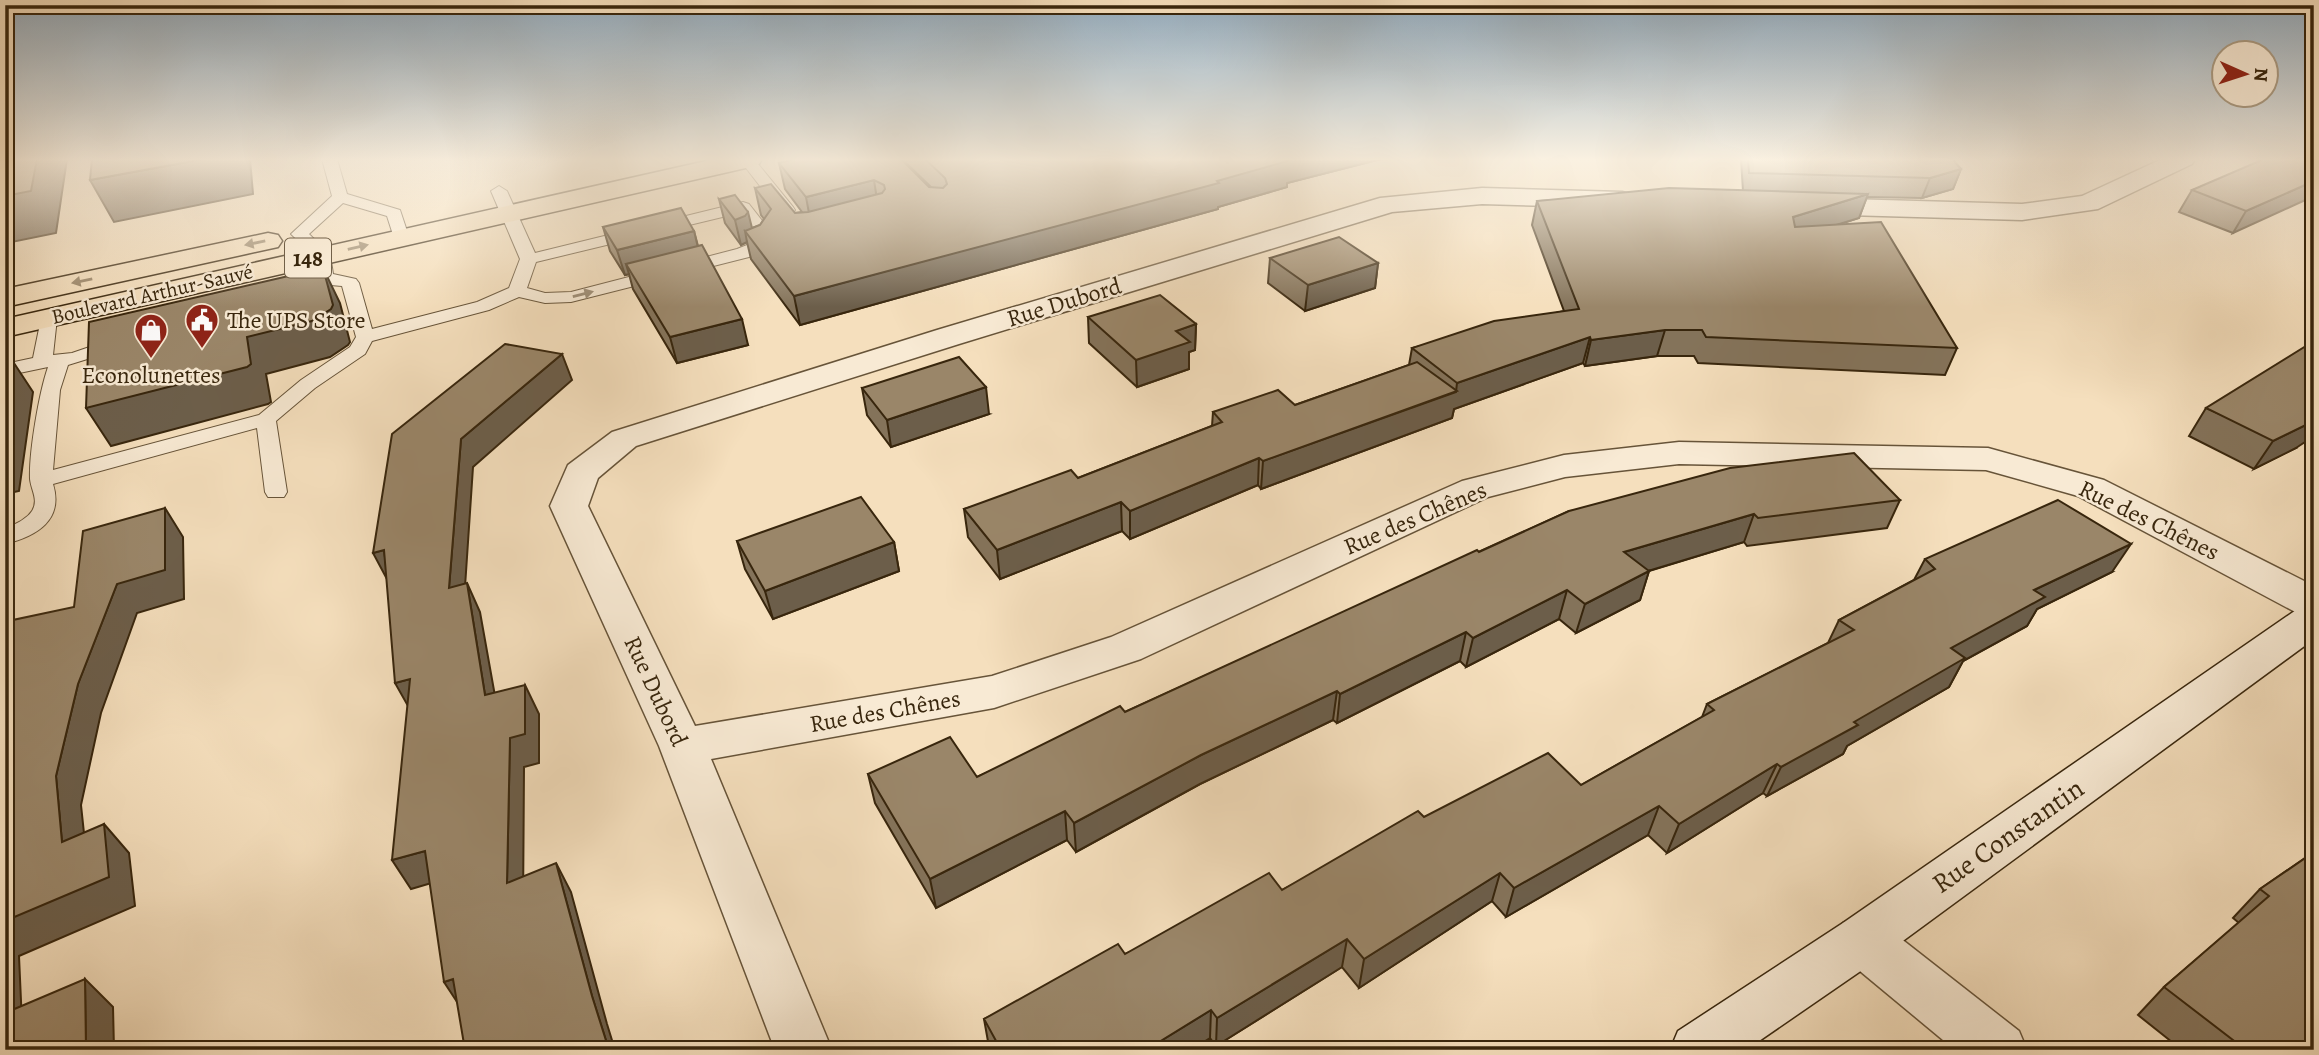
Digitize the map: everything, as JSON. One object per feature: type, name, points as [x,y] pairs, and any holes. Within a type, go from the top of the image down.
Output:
[{"type":"main road","name":"Boulevard Arthur-Sauvé","points":[[5,328],[48,318],[134,314],[319,273],[424,208]]},
{"type":"main road","name":"Boulevard Arthur-Sauvé","points":[[5,298],[299,234],[397,225],[462,208]]},
{"type":"street","name":"Rue Dubord","points":[[804,1050],[682,746],[569,506],[581,472],[624,439],[948,337],[1376,208]]},
{"type":"street","points":[[1895,208],[2022,212],[2053,208]]},
{"type":"street","name":"Rue des Chênes","points":[[682,746],[994,692],[1126,648],[1475,489],[1564,466],[1679,453],[1988,459],[2091,488],[2314,604]]},
{"type":"street","name":"Rue Constantin","points":[[1698,1050],[1862,940],[2314,618]]},
{"type":"street","points":[[1862,940],[1999,1050]]},
{"type":"lane","points":[[41,480],[266,419],[308,384],[358,350],[365,337],[350,283],[319,273],[299,234],[328,208]]},
{"type":"lane","points":[[363,208],[397,225]]},
{"type":"lane","points":[[499,208],[529,258]]},
{"type":"lane","points":[[529,258],[738,208]]},
{"type":"lane","points":[[365,337],[483,306],[517,291],[545,298],[571,297],[751,251],[763,244],[766,236],[744,208]]},
{"type":"lane","points":[[787,208],[798,223]]},
{"type":"lane","points":[[517,291],[529,258]]},
{"type":"lane","points":[[5,370],[107,349],[123,337],[134,314]]},
{"type":"lane","points":[[5,537],[30,525],[42,514],[46,503],[41,480],[50,390],[48,318]]},
{"type":"lane","points":[[266,419],[276,492]]},
{"type":"building","points":[[681,208],[694,231],[617,250],[603,227]]},
{"type":"building","points":[[726,208],[745,208],[748,212],[745,216],[735,220]]},
{"type":"building","points":[[770,208],[791,208],[795,213],[823,208],[1124,208],[794,296],[745,231],[760,225]]},
{"type":"building","points":[[1540,208],[1822,208],[1793,217],[1795,227],[1881,222],[1957,348],[1706,337],[1702,330],[1665,330],[1591,340],[1590,337],[1457,383],[1412,348],[1494,321],[1579,309]]},
{"type":"building","points":[[1339,237],[1378,263],[1308,285],[1270,258]]},
{"type":"building","points":[[702,245],[742,319],[670,337],[626,264]]},
{"type":"building","points":[[323,268],[333,305],[331,309],[312,321],[247,337],[251,364],[247,367],[86,408],[89,322]]},
{"type":"building","points":[[1160,295],[1196,324],[1176,331],[1190,342],[1136,360],[1088,317]]},
{"type":"building","points":[[2314,341],[2314,421],[2273,441],[2206,408]]},
{"type":"building","points":[[505,344],[562,354],[461,439],[449,588],[467,583],[485,695],[525,685],[525,734],[510,738],[507,883],[556,863],[609,1050],[465,1050],[453,979],[444,982],[425,851],[392,860],[410,679],[395,683],[384,550],[373,553],[392,434]]},
{"type":"building","points":[[959,357],[986,387],[887,420],[862,388]]},
{"type":"building","points":[[1417,362],[1457,391],[1263,461],[1259,458],[1130,511],[1121,502],[997,550],[964,509],[1071,470],[1078,478],[1222,422],[1213,412],[1278,390],[1295,405]]},
{"type":"building","points":[[1854,453],[1900,500],[1758,518],[1754,514],[1624,552],[1649,571],[1585,604],[1567,590],[1473,638],[1466,632],[1340,694],[1337,691],[1201,755],[1074,823],[1065,811],[930,879],[868,774],[950,737],[977,777],[1120,706],[1125,712],[1477,550],[1479,552],[1569,511],[1730,468]]},
{"type":"building","points":[[861,497],[894,542],[765,591],[737,541]]},
{"type":"building","points":[[2058,500],[2131,544],[2034,590],[2045,597],[1951,648],[1965,658],[1854,722],[1858,725],[1781,767],[1777,764],[1679,824],[1659,806],[1514,888],[1500,873],[1364,959],[1347,939],[1217,1018],[1211,1010],[1146,1050],[1001,1050],[984,1019],[1118,944],[1125,954],[1269,873],[1282,890],[1418,811],[1424,817],[1548,753],[1581,785],[1714,710],[1707,704],[1854,630],[1839,620],[1935,569],[1925,559]]},
{"type":"building","points":[[165,508],[165,570],[117,584],[78,684],[56,776],[62,842],[104,824],[109,877],[5,921],[5,636],[13,620],[74,607],[83,531]]},
{"type":"building","points":[[2314,852],[2314,1050],[2246,1050],[2164,987],[2269,896],[2260,889]]},
{"type":"building","points":[[85,979],[86,1050],[5,1050],[5,1013]]},
{"type":"place","name":"The UPS Store","points":[[202,350]]},
{"type":"place","name":"Econolunettes","points":[[151,360]]}]
